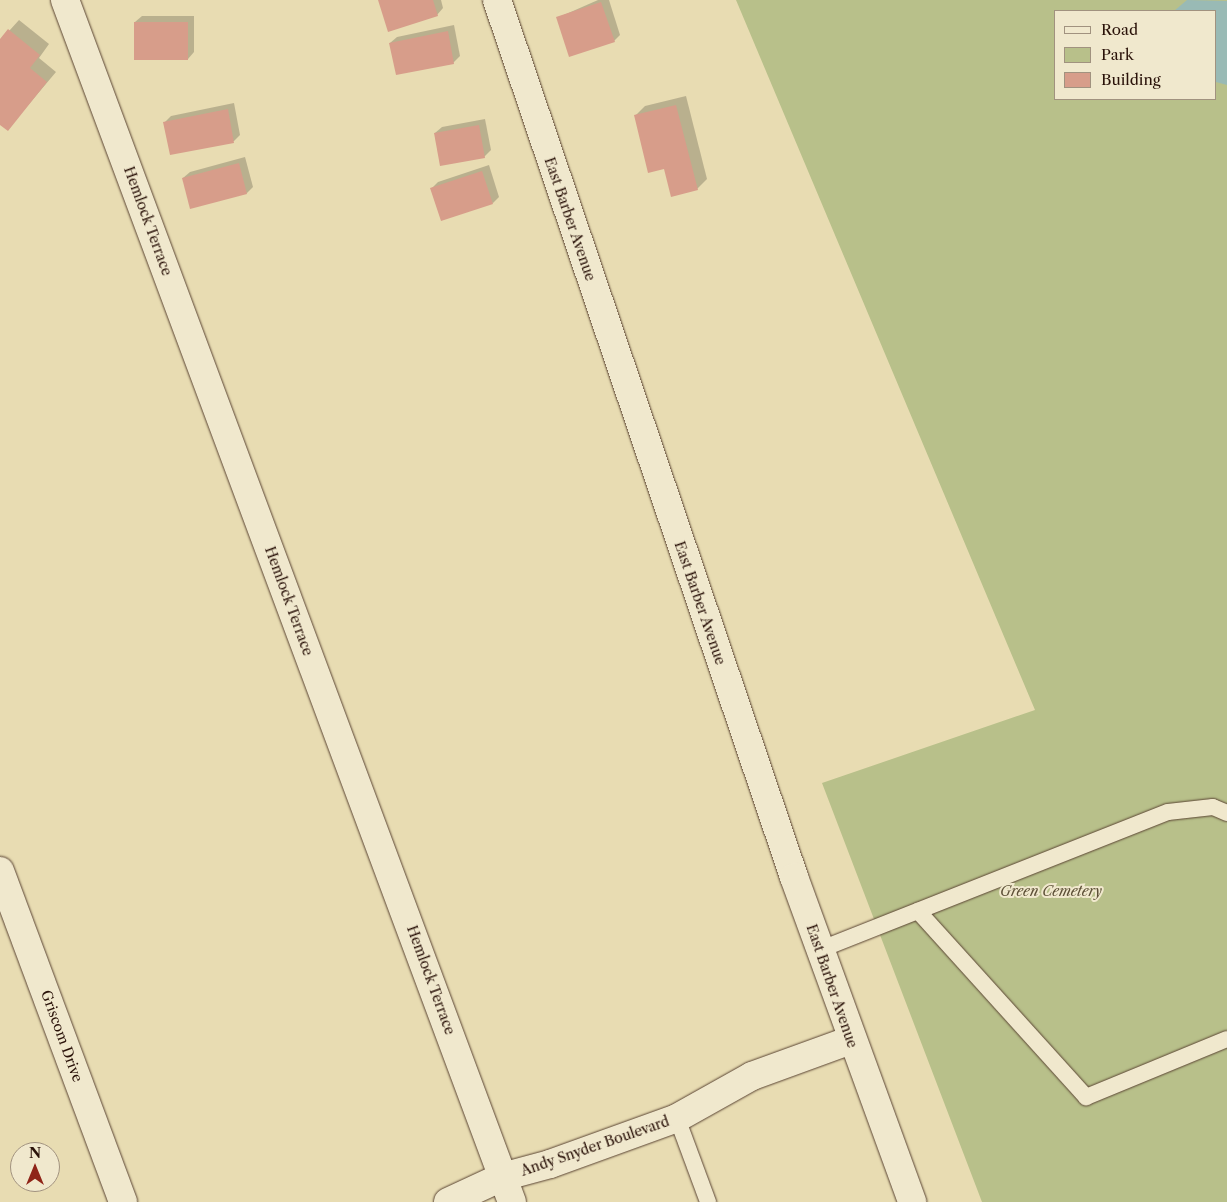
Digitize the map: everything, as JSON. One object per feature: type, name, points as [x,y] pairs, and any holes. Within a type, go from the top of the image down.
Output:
[{"type":"street","name":"Hemlock Terrace","points":[[65,0],[512,1202]]},
{"type":"street","name":"East Barber Avenue","points":[[497,0],[819,950],[912,1202]]},
{"type":"street","name":"Griscom Drive","points":[[0,871],[123,1202]]},
{"type":"street","name":"Andy Snyder Boulevard","points":[[448,1202],[502,1177],[550,1164],[677,1118],[752,1076],[851,1040]]},
{"type":"lane","points":[[819,950],[1168,812],[1213,807],[1227,813]]},
{"type":"lane","points":[[918,911],[1086,1097],[1227,1039]]},
{"type":"lane","points":[[677,1118],[708,1202]]},
{"type":"green space","name":"Green Cemetery","points":[[736,0],[1227,0],[1227,1202],[982,1202],[822,783],[1035,710]]},
{"type":"water","points":[[1187,0],[1227,1],[1227,85],[1217,82],[1217,10],[1175,10]]},
{"type":"building","points":[[378,0],[433,0],[438,16],[388,32]]},
{"type":"building","points":[[601,2],[615,42],[569,57],[556,17]]},
{"type":"building","points":[[134,22],[188,22],[188,60],[134,60]]},
{"type":"building","points":[[8,29],[40,55],[30,68],[47,82],[8,131],[0,125],[0,39]]},
{"type":"building","points":[[448,31],[454,64],[396,75],[389,43]]},
{"type":"building","points":[[676,105],[698,190],[671,197],[664,169],[648,173],[634,115]]},
{"type":"building","points":[[228,109],[234,143],[170,155],[163,122]]},
{"type":"building","points":[[479,125],[485,158],[440,166],[434,133]]},
{"type":"building","points":[[239,163],[247,194],[190,209],[182,178]]},
{"type":"building","points":[[482,171],[493,204],[441,221],[430,188]]}]
